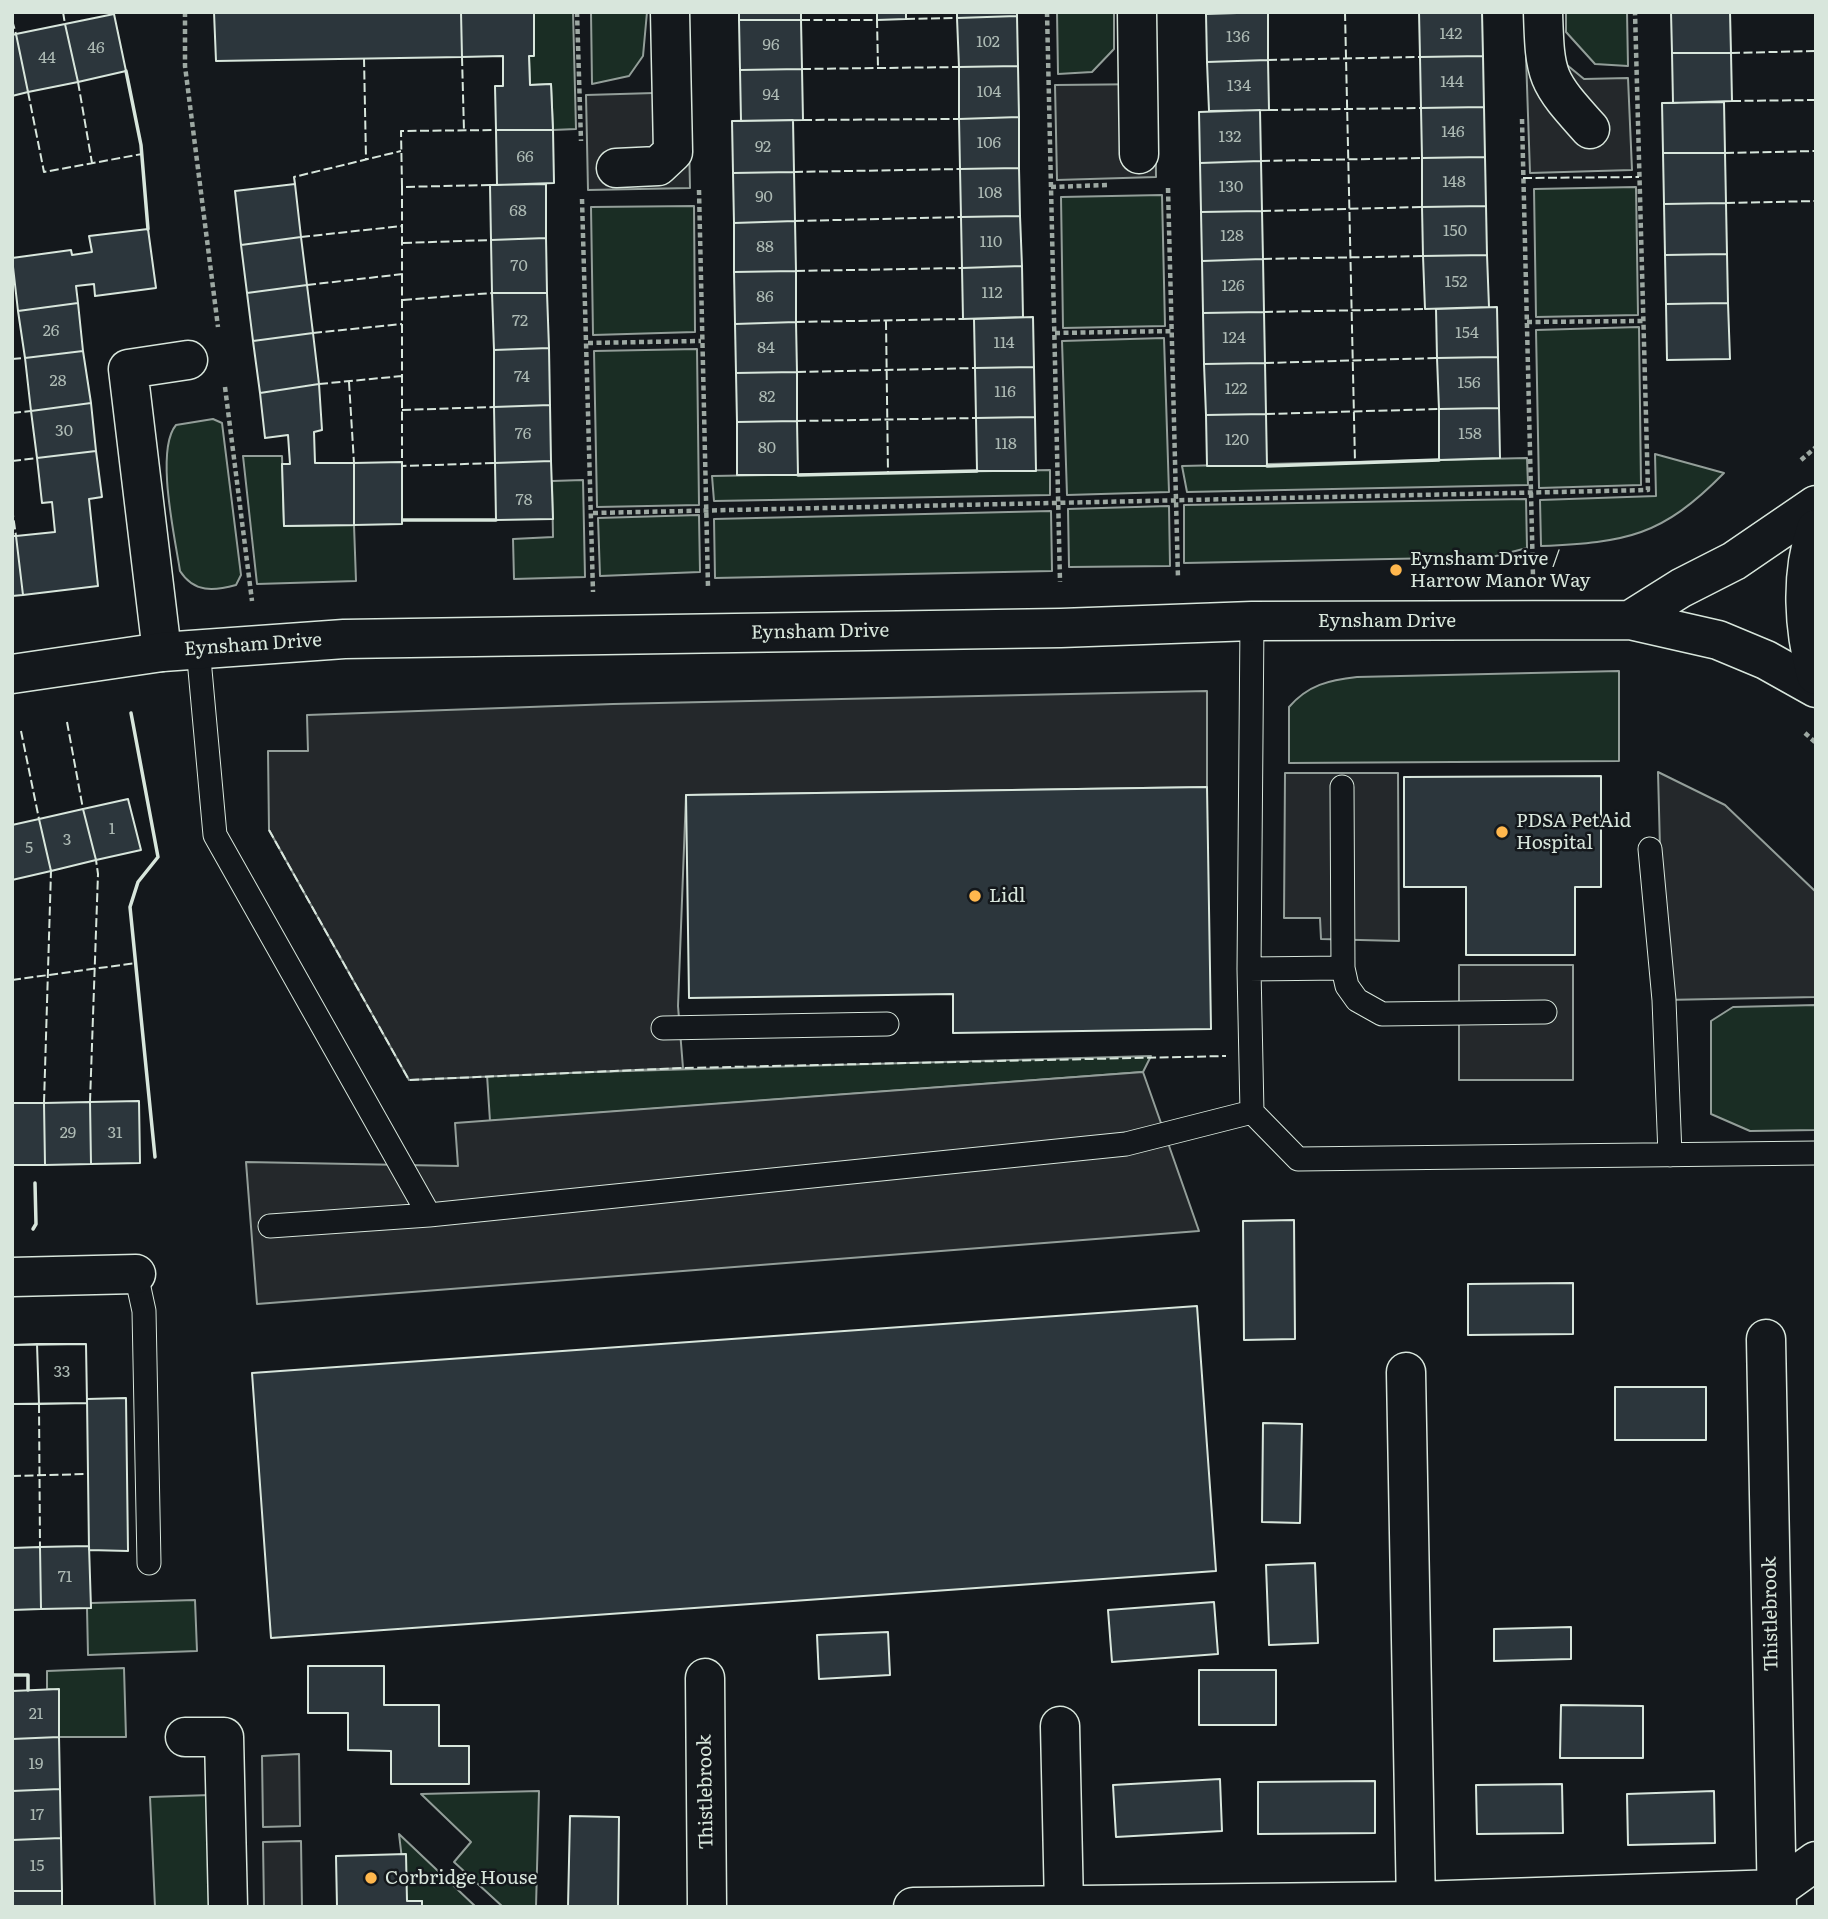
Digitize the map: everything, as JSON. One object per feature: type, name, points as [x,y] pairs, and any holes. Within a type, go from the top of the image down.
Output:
[{"type":"street","points":[[616,168],[658,166],[673,152],[670,12]]},
{"type":"street","points":[[1137,12],[1139,154]]},
{"type":"street","points":[[1543,12],[1545,64],[1555,90],[1590,129]]},
{"type":"street","points":[[180,650],[128,369],[188,360]]},
{"type":"street","points":[[1629,620],[1681,588],[1734,561],[1816,505]]},
{"type":"street","points":[[1816,529],[1805,609],[1807,641],[1816,675]]},
{"type":"street","name":"Eynsham Drive","points":[[12,674],[180,650],[344,639],[1061,628],[1252,621],[1629,620],[1718,640],[1766,660],[1816,688]]},
{"type":"street","points":[[12,1277],[136,1274]]},
{"type":"street","name":"Thistlebrook","points":[[1766,1339],[1777,1898]]},
{"type":"street","points":[[1406,1372],[1416,1904]]},
{"type":"street","name":"Thistlebrook","points":[[705,1678],[707,1907]]},
{"type":"street","points":[[1060,1726],[1064,1906]]},
{"type":"street","points":[[185,1737],[225,1737],[228,1907]]},
{"type":"street","points":[[913,1907],[1416,1904],[1777,1898],[1816,1861]]},
{"type":"lane","points":[[1252,621],[1249,969],[1252,1112],[1298,1159],[1816,1153]]},
{"type":"lane","points":[[180,650],[215,835],[429,1215]]},
{"type":"lane","points":[[1342,788],[1343,968],[1347,986],[1357,1000],[1382,1014],[1545,1012]]},
{"type":"lane","points":[[1650,849],[1664,1000],[1670,1155]]},
{"type":"lane","points":[[1249,969],[1343,968]]},
{"type":"lane","points":[[663,1028],[887,1024]]},
{"type":"lane","points":[[270,1226],[429,1215],[1126,1144],[1252,1112]]},
{"type":"lane","points":[[136,1274],[144,1311],[149,1563]]},
{"type":"path","points":[[578,12],[581,145]]},
{"type":"path","points":[[1047,12],[1061,628]]},
{"type":"path","points":[[593,513],[1648,489],[1635,12]]},
{"type":"path","points":[[1533,584],[1533,493],[1521,102],[1555,90]]},
{"type":"path","points":[[699,182],[709,634]]},
{"type":"path","points":[[1168,184],[1179,624]]},
{"type":"path","points":[[582,197],[593,513],[594,635]]},
{"type":"path","points":[[1527,322],[1643,321]]},
{"type":"path","points":[[1055,333],[1173,331]]},
{"type":"path","points":[[588,343],[701,341]]},
{"type":"green space","points":[[534,12],[573,12],[576,129],[553,130],[551,84],[530,85],[529,56],[534,55]]},
{"type":"green space","points":[[591,12],[647,12],[643,56],[629,76],[592,84]]},
{"type":"green space","points":[[1057,12],[1114,12],[1114,49],[1092,72],[1058,74]]},
{"type":"green space","points":[[1566,12],[1627,12],[1628,66],[1595,64],[1566,32]]},
{"type":"green space","points":[[1636,187],[1638,315],[1536,317],[1534,189]]},
{"type":"green space","points":[[1162,195],[1165,326],[1063,328],[1061,197]]},
{"type":"green space","points":[[694,206],[695,332],[593,335],[591,207]]},
{"type":"green space","points":[[1639,327],[1641,485],[1539,488],[1536,330]]},
{"type":"green space","points":[[1164,338],[1169,492],[1067,495],[1062,341]]},
{"type":"green space","points":[[697,349],[699,505],[597,507],[594,351]]},
{"type":"green space","points":[[213,419],[222,423],[241,575],[236,585],[212,589],[198,587],[180,571],[168,495],[167,454],[170,437],[176,425]]},
{"type":"green space","points":[[1655,454],[1724,473],[1681,511],[1641,532],[1597,542],[1541,546],[1540,500],[1656,496]]},
{"type":"green space","points":[[243,456],[282,456],[284,526],[354,525],[356,581],[257,584]]},
{"type":"green space","points":[[1527,458],[1528,485],[1187,492],[1182,466]]},
{"type":"green space","points":[[1050,470],[1050,495],[714,501],[712,476]]},
{"type":"green space","points":[[583,480],[585,577],[514,579],[513,539],[553,537],[552,481]]},
{"type":"green space","points":[[1526,499],[1527,548],[1492,557],[1184,563],[1184,505]]},
{"type":"green space","points":[[1169,506],[1170,566],[1069,567],[1068,509]]},
{"type":"green space","points":[[1051,511],[1052,571],[715,578],[714,519]]},
{"type":"green space","points":[[699,515],[700,572],[600,576],[598,518]]},
{"type":"green space","points":[[1619,671],[1619,761],[1289,763],[1289,707],[1304,693],[1328,682],[1357,677]]},
{"type":"green space","points":[[1816,1005],[1816,1130],[1750,1131],[1711,1114],[1711,1021],[1733,1007]]},
{"type":"green space","points":[[1151,1056],[1143,1072],[490,1121],[487,1075]]},
{"type":"green space","points":[[195,1600],[197,1651],[88,1655],[87,1608],[91,1608],[91,1603]]},
{"type":"green space","points":[[124,1668],[126,1737],[59,1737],[59,1690],[47,1689],[47,1671]]},
{"type":"green space","points":[[539,1791],[536,1907],[503,1907],[454,1862],[471,1842],[421,1794]]},
{"type":"green space","points":[[210,1795],[213,1907],[155,1907],[150,1797]]},
{"type":"green space","points":[[399,1834],[476,1907],[422,1907],[422,1901],[407,1901]]},
{"type":"shaded area","points":[[1556,56],[1584,79],[1628,78],[1632,170],[1530,173],[1526,57]]},
{"type":"shaded area","points":[[1155,84],[1156,177],[1057,180],[1055,85]]},
{"type":"shaded area","points":[[688,92],[690,188],[588,190],[586,95]]},
{"type":"shaded area","points":[[1207,691],[1207,787],[686,795],[678,1006],[683,1068],[409,1080],[269,830],[268,751],[308,751],[307,715],[613,704]]},
{"type":"shaded area","points":[[1658,772],[1725,805],[1816,892],[1816,997],[1664,1000]]},
{"type":"shaded area","points":[[1285,773],[1398,773],[1399,941],[1321,939],[1320,918],[1284,918]]},
{"type":"shaded area","points":[[1459,965],[1573,965],[1573,1080],[1459,1080]]},
{"type":"shaded area","points":[[1143,1072],[1199,1231],[257,1304],[246,1162],[458,1166],[455,1123]]},
{"type":"shaded area","points":[[299,1754],[300,1826],[263,1827],[262,1756]]},
{"type":"shaded area","points":[[301,1841],[302,1907],[264,1907],[263,1842]]},
{"type":"building","points":[[214,12],[461,12],[462,57],[216,61]]},
{"type":"building","points":[[461,12],[534,12],[534,56],[529,56],[530,85],[551,84],[553,130],[496,130],[495,86],[503,86],[503,56],[462,57]]},
{"type":"building","points":[[739,12],[801,12],[801,20],[739,20]]},
{"type":"building","points":[[877,12],[906,12],[906,19],[877,20]]},
{"type":"building","points":[[957,12],[1017,12],[1017,16],[957,18]]},
{"type":"building","points":[[1268,12],[1268,60],[1207,62],[1206,14]]},
{"type":"building","points":[[1419,12],[1482,12],[1483,56],[1420,57]]},
{"type":"building","points":[[1671,12],[1730,12],[1731,53],[1672,53]]},
{"type":"building","points":[[114,14],[126,71],[78,82],[65,24]]},
{"type":"building","points":[[1017,16],[1018,66],[959,67],[957,18]]},
{"type":"building","points":[[739,20],[801,20],[802,69],[740,70]]},
{"type":"building","points":[[65,24],[78,82],[28,92],[16,34]]},
{"type":"building","points":[[16,34],[28,92],[12,96],[12,35]]},
{"type":"building","points":[[1672,53],[1731,53],[1732,101],[1673,103]]},
{"type":"building","points":[[1483,56],[1484,107],[1421,108],[1420,57]]},
{"type":"building","points":[[1268,60],[1269,110],[1209,111],[1207,62]]},
{"type":"building","points":[[1018,66],[1019,117],[959,119],[959,67]]},
{"type":"building","points":[[802,69],[803,120],[741,121],[740,70]]},
{"type":"building","points":[[1724,102],[1725,153],[1663,153],[1662,103]]},
{"type":"building","points":[[1484,107],[1485,157],[1422,158],[1421,108]]},
{"type":"building","points":[[1260,110],[1261,161],[1200,163],[1199,112]]},
{"type":"building","points":[[1019,117],[1019,168],[960,169],[959,119]]},
{"type":"building","points":[[793,120],[794,172],[733,173],[732,121]]},
{"type":"building","points":[[496,130],[553,130],[554,183],[497,185]]},
{"type":"building","points":[[1663,153],[1725,153],[1726,203],[1664,204]]},
{"type":"building","points":[[1485,157],[1486,206],[1422,207],[1422,158]]},
{"type":"building","points":[[1261,161],[1262,211],[1201,212],[1200,163]]},
{"type":"building","points":[[1019,168],[1020,216],[961,217],[960,169]]},
{"type":"building","points":[[794,172],[795,221],[734,223],[733,173]]},
{"type":"building","points":[[295,184],[301,237],[241,245],[235,191]]},
{"type":"building","points":[[546,184],[546,238],[491,240],[490,185]]},
{"type":"building","points":[[1726,203],[1727,254],[1665,255],[1664,204]]},
{"type":"building","points":[[1486,206],[1487,255],[1423,256],[1422,207]]},
{"type":"building","points":[[1262,211],[1263,259],[1202,261],[1201,212]]},
{"type":"building","points":[[1020,216],[1022,266],[962,268],[961,217]]},
{"type":"building","points":[[795,221],[796,271],[734,272],[734,223]]},
{"type":"building","points":[[148,229],[156,288],[95,296],[94,284],[76,286],[78,303],[18,311],[12,258],[71,250],[72,255],[92,252],[89,236]]},
{"type":"building","points":[[301,237],[307,285],[247,293],[241,245]]},
{"type":"building","points":[[546,238],[547,293],[492,293],[491,240]]},
{"type":"building","points":[[1727,254],[1728,303],[1666,304],[1665,255]]},
{"type":"building","points":[[1487,255],[1489,307],[1425,309],[1423,256]]},
{"type":"building","points":[[1263,259],[1264,312],[1203,313],[1202,261]]},
{"type":"building","points":[[1022,266],[1023,317],[963,319],[962,268]]},
{"type":"building","points":[[796,271],[796,322],[735,324],[734,272]]},
{"type":"building","points":[[307,285],[313,333],[253,341],[247,293]]},
{"type":"building","points":[[492,293],[547,293],[549,348],[494,350]]},
{"type":"building","points":[[78,303],[83,351],[25,358],[18,311]]},
{"type":"building","points":[[1728,303],[1730,359],[1667,360],[1666,304]]},
{"type":"building","points":[[1497,307],[1498,357],[1437,358],[1436,309]]},
{"type":"building","points":[[1264,312],[1265,363],[1204,364],[1203,313]]},
{"type":"building","points":[[1033,317],[1034,367],[975,368],[974,319]]},
{"type":"building","points":[[796,322],[797,372],[736,373],[735,324]]},
{"type":"building","points":[[313,333],[319,384],[260,393],[253,341]]},
{"type":"building","points":[[549,348],[550,405],[494,407],[494,350]]},
{"type":"building","points":[[83,351],[91,403],[31,411],[25,358]]},
{"type":"building","points":[[1498,357],[1499,408],[1439,409],[1437,358]]},
{"type":"building","points":[[1265,363],[1266,414],[1206,415],[1204,364]]},
{"type":"building","points":[[1034,367],[1035,417],[976,418],[975,368]]},
{"type":"building","points":[[797,372],[797,421],[737,422],[736,373]]},
{"type":"building","points":[[319,384],[322,430],[314,432],[315,463],[354,463],[354,525],[284,526],[282,464],[290,464],[288,435],[265,438],[260,393]]},
{"type":"building","points":[[91,403],[96,451],[37,458],[31,411]]},
{"type":"building","points":[[550,405],[551,461],[495,463],[494,407]]},
{"type":"building","points":[[1499,408],[1500,458],[1439,460],[1439,409]]},
{"type":"building","points":[[1266,414],[1267,466],[1207,466],[1206,415]]},
{"type":"building","points":[[1035,417],[1036,471],[977,471],[976,418]]},
{"type":"building","points":[[797,421],[798,475],[737,475],[737,422]]},
{"type":"building","points":[[96,451],[102,497],[89,499],[98,586],[23,595],[16,536],[55,532],[52,502],[42,503],[37,458]]},
{"type":"building","points":[[551,461],[553,519],[496,520],[495,463]]},
{"type":"building","points":[[402,462],[402,524],[354,525],[354,463]]},
{"type":"building","points":[[12,536],[16,536],[23,595],[12,596]]},
{"type":"building","name":"PDSA PetAid Hospital","points":[[1601,776],[1601,887],[1575,887],[1575,955],[1466,955],[1466,887],[1404,887],[1404,777]]},
{"type":"building","points":[[1207,787],[1211,1029],[953,1033],[953,994],[689,998],[686,795]]},
{"type":"building","points":[[128,799],[141,850],[96,860],[83,809]]},
{"type":"building","points":[[83,809],[96,860],[51,871],[39,819]]},
{"type":"building","points":[[39,819],[51,871],[12,880],[12,825]]},
{"type":"building","points":[[139,1101],[140,1163],[91,1164],[90,1102]]},
{"type":"building","points":[[90,1102],[91,1164],[45,1165],[44,1103]]},
{"type":"building","points":[[12,1103],[44,1103],[45,1165],[12,1165]]},
{"type":"building","points":[[1294,1220],[1295,1339],[1244,1340],[1243,1221]]},
{"type":"building","points":[[1573,1283],[1573,1334],[1468,1335],[1468,1284]]},
{"type":"building","points":[[1197,1306],[1216,1571],[271,1638],[252,1373]]},
{"type":"building","points":[[37,1344],[39,1404],[12,1404],[12,1345]]},
{"type":"building","points":[[37,1344],[86,1344],[87,1403],[39,1404]]},
{"type":"building","points":[[86,1344],[87,1403],[12,1404],[12,1345]]},
{"type":"building","points":[[1615,1387],[1706,1387],[1706,1440],[1615,1440]]},
{"type":"building","points":[[126,1398],[128,1551],[89,1550],[87,1399]]},
{"type":"building","points":[[1263,1423],[1302,1424],[1300,1523],[1262,1522]]},
{"type":"building","points":[[89,1546],[91,1608],[41,1609],[40,1547]]},
{"type":"building","points":[[40,1547],[41,1609],[12,1610],[12,1548]]},
{"type":"building","points":[[1315,1563],[1318,1643],[1269,1645],[1266,1565]]},
{"type":"building","points":[[1214,1602],[1218,1654],[1112,1662],[1108,1610]]},
{"type":"building","points":[[1571,1627],[1571,1659],[1494,1661],[1494,1629]]},
{"type":"building","points":[[888,1632],[890,1675],[819,1679],[817,1635]]},
{"type":"building","points":[[308,1666],[384,1666],[384,1705],[439,1705],[439,1746],[469,1746],[469,1784],[391,1784],[391,1751],[348,1750],[348,1713],[308,1713]]},
{"type":"building","points":[[1199,1670],[1276,1670],[1276,1725],[1199,1725]]},
{"type":"building","points":[[59,1689],[59,1737],[12,1739],[12,1691]]},
{"type":"building","points":[[1561,1705],[1643,1706],[1643,1758],[1560,1758]]},
{"type":"building","points":[[59,1737],[60,1789],[12,1791],[12,1739]]},
{"type":"building","points":[[1220,1779],[1222,1831],[1116,1837],[1113,1785]]},
{"type":"building","points":[[1375,1781],[1375,1833],[1258,1834],[1258,1782]]},
{"type":"building","points":[[1562,1784],[1563,1833],[1477,1834],[1476,1785]]},
{"type":"building","points":[[60,1789],[61,1838],[12,1840],[12,1791]]},
{"type":"building","points":[[1714,1791],[1715,1843],[1628,1845],[1627,1794]]},
{"type":"building","points":[[570,1816],[619,1817],[618,1907],[568,1907]]},
{"type":"building","points":[[61,1838],[62,1891],[12,1891],[12,1840]]},
{"type":"building","name":"Corbridge House","points":[[406,1854],[407,1901],[422,1901],[422,1907],[337,1907],[336,1856]]},
{"type":"building","points":[[12,1891],[62,1891],[62,1907],[12,1907]]},
{"type":"fence","points":[[63,12],[65,24]]},
{"type":"fence","points":[[1345,12],[1355,462]]},
{"type":"fence","points":[[906,19],[957,18]]},
{"type":"fence","points":[[12,20],[16,34]]},
{"type":"fence","points":[[801,20],[877,20],[878,68]]},
{"type":"fence","points":[[1731,53],[1816,51]]},
{"type":"fence","points":[[462,57],[464,131]]},
{"type":"fence","points":[[1268,60],[1420,57]]},
{"type":"fence","points":[[364,58],[366,159]]},
{"type":"fence","points":[[802,69],[959,67]]},
{"type":"fence","points":[[78,82],[92,163]]},
{"type":"fence","points":[[28,92],[44,172],[142,154]]},
{"type":"fence","points":[[1732,101],[1816,100]]},
{"type":"fence","points":[[1269,110],[1421,108]]},
{"type":"fence","points":[[803,120],[959,119]]},
{"type":"fence","points":[[402,187],[401,131],[496,130]]},
{"type":"fence","points":[[295,184],[294,177],[401,151]]},
{"type":"fence","points":[[1725,153],[1816,151]]},
{"type":"fence","points":[[1261,161],[1422,158]]},
{"type":"fence","points":[[794,172],[960,169]]},
{"type":"fence","points":[[1523,178],[1639,177]]},
{"type":"fence","points":[[490,185],[402,187],[402,466],[495,463]]},
{"type":"fence","points":[[1726,203],[1816,201]]},
{"type":"fence","points":[[1262,211],[1422,207]]},
{"type":"fence","points":[[795,221],[961,217]]},
{"type":"fence","points":[[301,237],[402,226]]},
{"type":"fence","points":[[403,243],[491,240]]},
{"type":"fence","points":[[1263,259],[1423,256]]},
{"type":"fence","points":[[796,271],[962,268]]},
{"type":"fence","points":[[307,285],[403,274]]},
{"type":"fence","points":[[403,300],[492,293]]},
{"type":"fence","points":[[1264,312],[1425,309]]},
{"type":"fence","points":[[796,322],[963,319]]},
{"type":"fence","points":[[886,321],[888,473]]},
{"type":"fence","points":[[313,333],[402,324]]},
{"type":"fence","points":[[12,359],[25,358]]},
{"type":"fence","points":[[1265,363],[1437,358]]},
{"type":"fence","points":[[797,372],[975,368]]},
{"type":"fence","points":[[319,384],[402,376]]},
{"type":"fence","points":[[349,382],[354,463]]},
{"type":"fence","points":[[402,410],[494,407]]},
{"type":"fence","points":[[1266,414],[1439,409]]},
{"type":"fence","points":[[12,413],[31,411]]},
{"type":"fence","points":[[797,421],[976,418]]},
{"type":"fence","points":[[12,461],[37,458]]},
{"type":"fence","points":[[12,508],[16,536]]},
{"type":"fence","points":[[67,722],[83,809]]},
{"type":"fence","points":[[21,731],[39,819]]},
{"type":"fence","points":[[269,830],[409,1080],[683,1068],[1226,1056]]},
{"type":"fence","points":[[90,1102],[98,874],[96,860]]},
{"type":"fence","points":[[44,1103],[51,871]]},
{"type":"fence","points":[[12,980],[136,963]]},
{"type":"fence","points":[[39,1404],[40,1547]]},
{"type":"fence","points":[[12,1476],[88,1474]]},
{"type":"wall","points":[[126,71],[141,145],[148,229]]},
{"type":"wall","points":[[1267,466],[1439,460]]},
{"type":"wall","points":[[798,475],[977,471]]},
{"type":"wall","points":[[403,520],[496,520]]},
{"type":"wall","points":[[131,713],[158,857],[138,882],[130,907],[155,1157]]},
{"type":"wall","points":[[33,1229],[36,1224],[35,1183]]},
{"type":"wall","points":[[12,1675],[28,1675],[28,1690]]},
{"type":"place","name":"Eynsham Drive / Harrow Manor Way","points":[[1396,570]]},
{"type":"place","name":"PDSA PetAid Hospital","points":[[1502,832]]},
{"type":"place","name":"Lidl","points":[[975,896]]},
{"type":"place","name":"Corbridge House","points":[[371,1878]]}]
